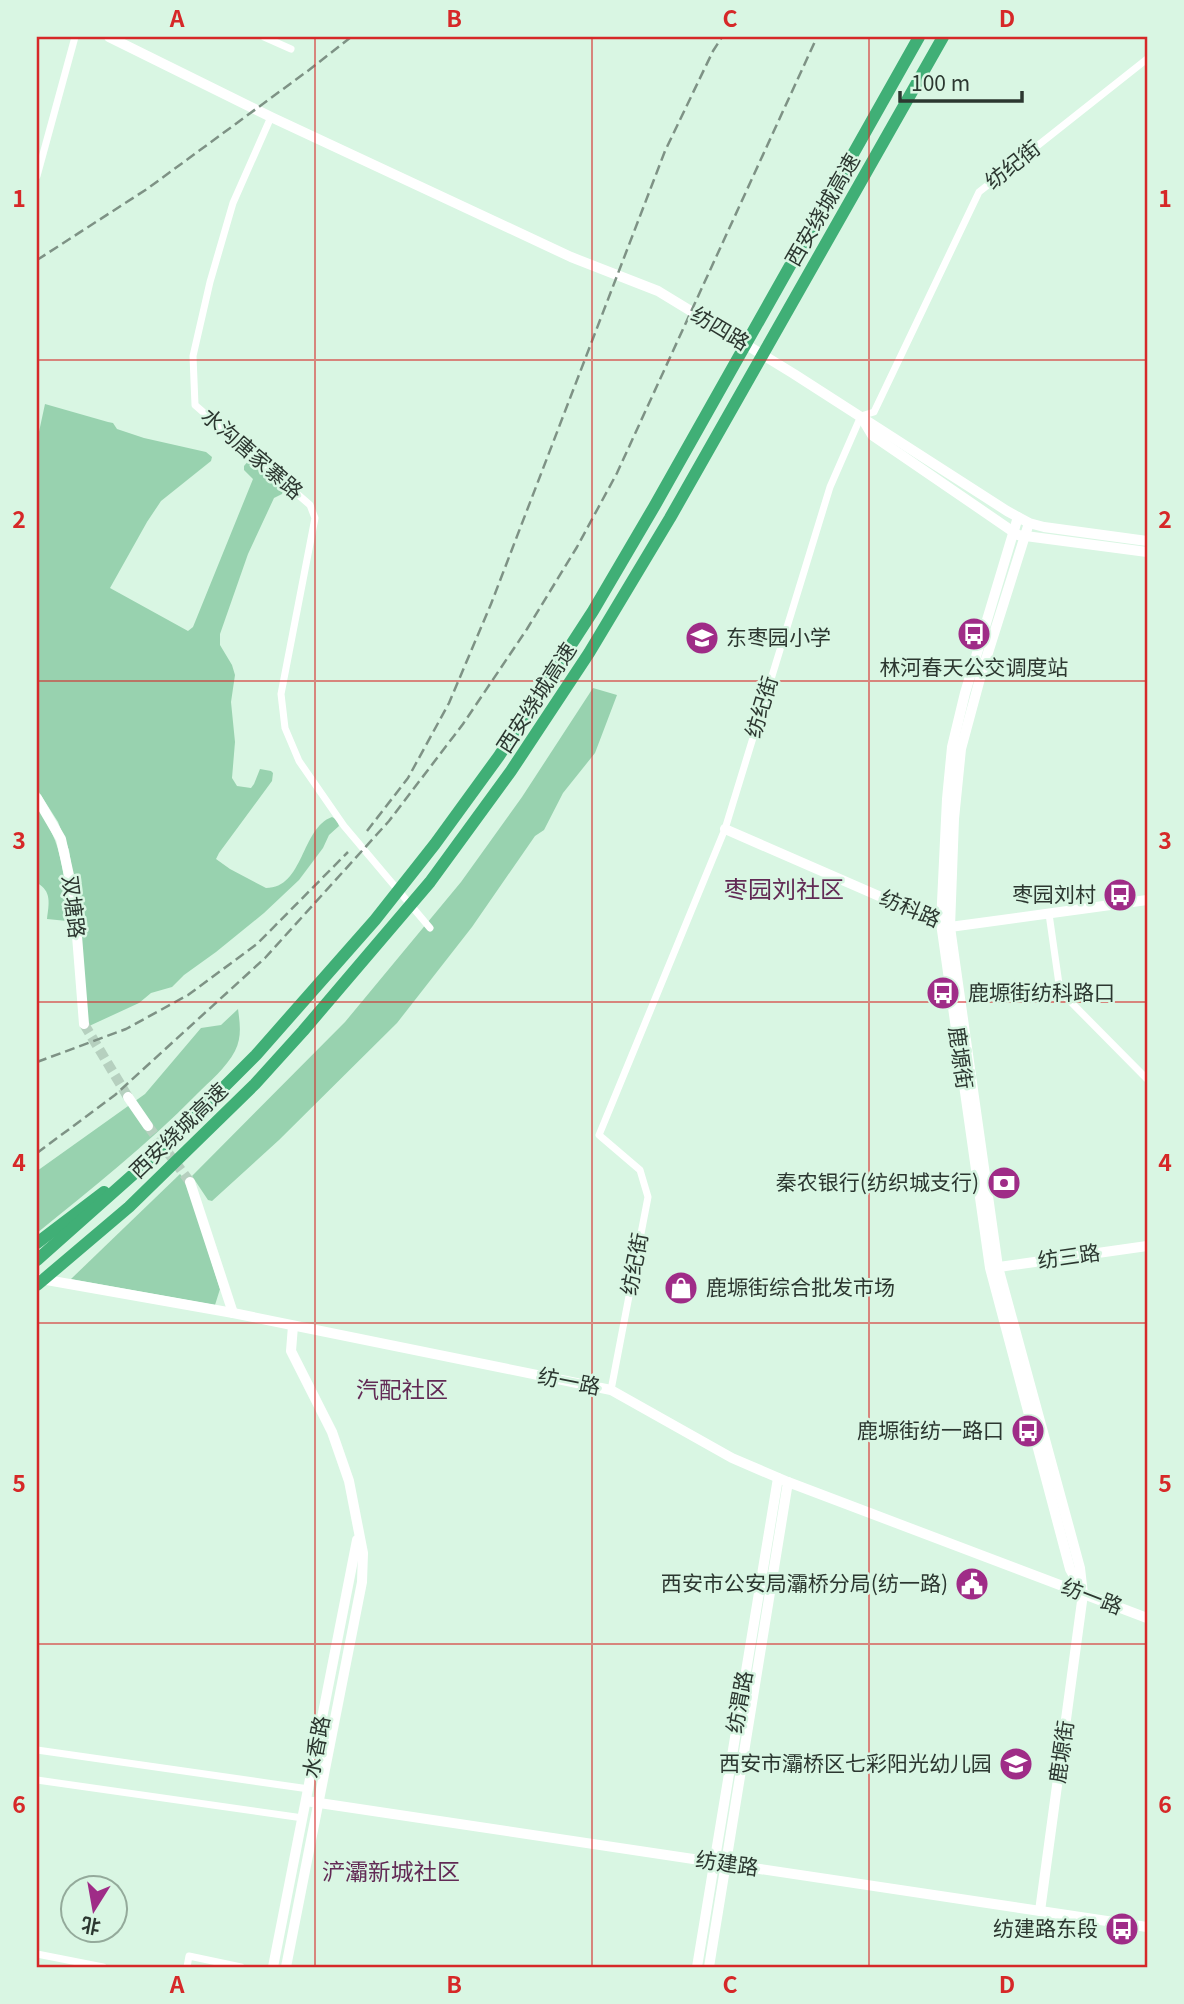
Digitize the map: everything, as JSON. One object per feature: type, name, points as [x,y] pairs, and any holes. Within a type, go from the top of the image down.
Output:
[{"type":"highway","name":"西安绕城高速","points":[[37,1260],[163,1148],[256,1055],[342,959],[411,875],[507,745],[586,622],[654,507],[919,37]]},
{"type":"highway","name":"西安绕城高速","points":[[37,1285],[43,1276],[129,1207],[255,1084],[430,882],[511,771],[565,692],[651,551],[943,37]]},
{"type":"highway","points":[[37,1243],[163,1148]]},
{"type":"street","points":[[37,176],[75,37]]},
{"type":"street","name":"纺四路","points":[[109,37],[271,117],[571,257],[658,291],[1029,523],[1147,541]]},
{"type":"street","points":[[264,37],[291,49]]},
{"type":"street","name":"纺纪街","points":[[611,1390],[648,1197],[640,1170],[599,1135],[725,830],[830,487],[861,416],[874,412],[979,192],[1147,59]]},
{"type":"street","name":"水沟唐家寨路","points":[[271,117],[233,202],[210,282],[193,356],[195,405],[310,505],[315,518],[281,694],[285,728],[299,761],[344,826],[430,928]]},
{"type":"street","name":"纺四路","points":[[861,416],[872,435],[1013,532],[1025,537],[1147,552]]},
{"type":"street","name":"鹿塬街","points":[[1018,517],[965,693],[953,747],[947,799],[945,925],[994,1267],[1080,1568],[1083,1594],[1040,1911]]},
{"type":"street","name":"鹿塬街","points":[[945,925],[961,749],[1029,523]]},
{"type":"street","name":"双塘路","points":[[37,798],[61,839],[74,898],[84,1024]]},
{"type":"street","name":"纺科路","points":[[725,830],[945,925],[1147,901]]},
{"type":"street","points":[[1049,914],[1060,991],[1147,1079]]},
{"type":"street","points":[[128,1097],[148,1126]]},
{"type":"street","points":[[190,1182],[233,1313]]},
{"type":"street","name":"纺三路","points":[[994,1267],[1147,1246]]},
{"type":"street","name":"纺一路","points":[[43,1276],[611,1390],[732,1458],[783,1480],[1147,1618]]},
{"type":"street","name":"水香路","points":[[286,1967],[363,1574],[363,1553],[349,1481],[337,1443],[291,1352],[293,1326]]},
{"type":"street","name":"纺渭路","points":[[696,1967],[783,1480]]},
{"type":"street","name":"纺渭路","points":[[709,1967],[783,1480]]},
{"type":"street","name":"水香路","points":[[273,1967],[355,1553],[358,1526]]},
{"type":"street","points":[[37,1750],[309,1788]]},
{"type":"street","points":[[37,1780],[303,1818]]},
{"type":"street","name":"纺建路","points":[[306,1801],[1147,1927]]},
{"type":"street","points":[[37,1954],[103,1967]]},
{"type":"street","points":[[187,1967],[189,1956],[241,1967]]},
{"type":"green space","points":[[45,404],[113,423],[117,429],[144,438],[206,452],[212,457],[211,461],[161,501],[110,588],[188,631],[193,627],[253,479],[244,470],[244,466],[250,459],[254,460],[284,488],[282,494],[274,498],[248,554],[220,634],[220,645],[235,675],[231,702],[235,742],[232,778],[237,786],[251,788],[260,769],[273,773],[272,781],[216,859],[266,888],[278,885],[288,878],[322,823],[332,817],[337,820],[339,826],[329,835],[323,848],[299,880],[216,952],[172,987],[151,993],[139,1003],[87,1027],[76,897],[69,850],[58,822],[37,789],[37,441]]},
{"type":"green space","points":[[593,688],[617,695],[595,753],[563,793],[544,830],[535,836],[472,927],[397,1023],[279,1140],[212,1201],[208,1200],[192,1176],[345,1022],[461,882],[522,797]]},
{"type":"green space","points":[[37,807],[53,835],[59,853],[67,921],[47,919],[47,894],[37,883]]},
{"type":"green space","points":[[238,1009],[239,1041],[222,1069],[138,1149],[37,1233],[37,1171],[145,1094],[201,1028],[221,1025]]},
{"type":"green space","points":[[180,1174],[186,1181],[220,1289],[215,1305],[71,1279]]},
{"type":"tunnel","points":[[84,1024],[128,1097]]},
{"type":"tunnel","points":[[148,1126],[190,1182]]},
{"type":"railway","points":[[37,260],[147,189],[351,37]]},
{"type":"railway","points":[[367,831],[408,778],[449,703],[491,604],[665,151],[722,37]]},
{"type":"railway","points":[[37,1153],[115,1095],[265,958],[389,821],[463,724],[527,629],[577,547],[617,473],[817,37]]},
{"type":"railway","points":[[37,1062],[126,1029],[188,995],[257,944],[348,852]]},
{"type":"place","name":"林河春天公交调度站","points":[[974,634]]},
{"type":"place","name":"东枣园小学","points":[[702,638]]},
{"type":"place","name":"枣园刘村","points":[[1120,895]]},
{"type":"place","name":"鹿塬街纺科路口","points":[[943,993]]},
{"type":"place","name":"秦农银行(纺织城支行)","points":[[1004,1183]]},
{"type":"place","name":"鹿塬街综合批发市场","points":[[681,1288]]},
{"type":"place","name":"鹿塬街纺一路口","points":[[1028,1431]]},
{"type":"place","name":"西安市公安局灞桥分局(纺一路)","points":[[972,1584]]},
{"type":"place","name":"西安市灞桥区七彩阳光幼儿园","points":[[1016,1764]]},
{"type":"place","name":"纺建路东段","points":[[1122,1929]]},
{"type":"district","name":"枣园刘社区","points":[[784,890]]},
{"type":"district","name":"汽配社区","points":[[402,1390]]},
{"type":"district","name":"浐灞新城社区","points":[[391,1872]]}]
